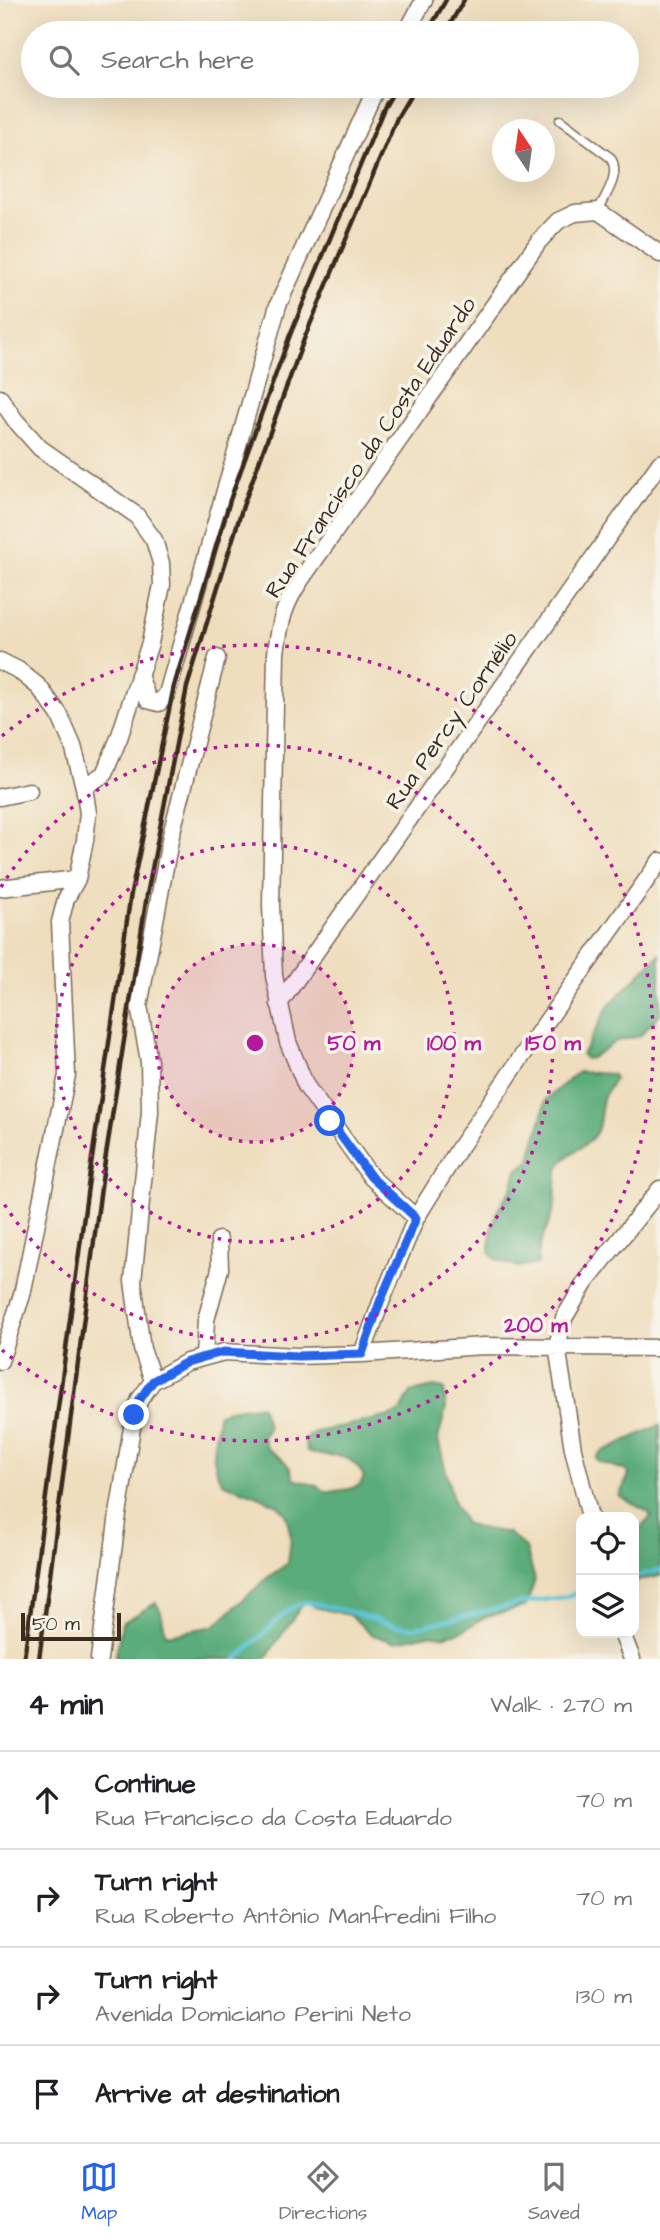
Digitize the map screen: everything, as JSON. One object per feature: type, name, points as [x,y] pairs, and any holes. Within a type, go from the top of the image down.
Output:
[{"type":"street","points":[[413,21],[424,0]]},
{"type":"street","points":[[139,675],[148,700],[159,703],[167,694],[278,305],[372,98]]},
{"type":"street","points":[[598,211],[660,254]]},
{"type":"street","name":"Rua Francisco da Costa Eduardo","points":[[416,1218],[371,1177],[306,1086],[288,1042],[279,1004],[274,976],[271,905],[276,653],[280,621],[289,598],[302,578],[540,242],[558,221],[575,213],[598,211]]},
{"type":"street","points":[[0,398],[40,448],[136,515],[154,540],[160,563],[162,585],[150,643],[119,738],[103,774],[84,788]]},
{"type":"street","name":"Rua Percy Cornélio","points":[[279,1004],[660,463]]},
{"type":"street","points":[[153,1381],[142,1349],[134,1281],[150,1112],[149,1061],[139,1006],[171,835],[217,658]]},
{"type":"street","points":[[0,661],[18,670],[39,687],[59,714],[73,746],[88,813],[77,879],[66,899],[60,922],[67,1063],[65,1088],[22,1295],[0,1361]]},
{"type":"street","points":[[0,797],[29,791]]},
{"type":"street","points":[[362,1354],[380,1302],[416,1218],[512,1070],[660,861]]},
{"type":"street","points":[[0,888],[77,879]]},
{"type":"street","points":[[589,1512],[573,1449],[557,1346],[564,1318],[585,1283],[660,1189]]},
{"type":"street","points":[[204,1357],[206,1320],[220,1269],[219,1240]]},
{"type":"street","points":[[99,1659],[130,1437],[140,1399],[153,1381],[187,1362],[224,1352],[297,1356],[484,1346],[660,1348]]},
{"type":"street","points":[[624,1638],[632,1659]]},
{"type":"lane","points":[[560,120],[611,158],[614,164],[614,177],[598,211]]},
{"type":"green space","points":[[660,954],[660,1014],[640,1036],[617,1041],[586,1059],[582,1055],[609,1005]]},
{"type":"green space","points":[[578,1072],[612,1074],[615,1078],[602,1101],[596,1133],[568,1156],[558,1169],[555,1203],[539,1249],[538,1264],[517,1267],[495,1259],[490,1253],[491,1231],[517,1170],[530,1161],[545,1100]]},
{"type":"green space","points":[[434,1387],[444,1389],[446,1408],[438,1439],[454,1504],[465,1523],[508,1533],[526,1548],[535,1580],[526,1606],[485,1617],[462,1631],[442,1636],[429,1634],[394,1642],[373,1635],[349,1615],[315,1607],[305,1601],[265,1659],[115,1659],[122,1623],[156,1603],[166,1635],[214,1626],[267,1578],[288,1563],[291,1537],[286,1514],[278,1505],[224,1484],[218,1475],[213,1454],[218,1415],[228,1410],[261,1405],[268,1428],[263,1437],[266,1448],[287,1464],[294,1479],[327,1492],[360,1485],[364,1476],[350,1460],[307,1451],[305,1441],[312,1433],[390,1416],[400,1412],[411,1392]]},
{"type":"green space","points":[[660,1425],[660,1576],[639,1580],[639,1530],[651,1517],[648,1512],[619,1496],[629,1475],[627,1471],[599,1462],[596,1458],[601,1452]]},
{"type":"waterway","points":[[639,1576],[660,1570]]},
{"type":"waterway","points":[[237,1659],[289,1609],[306,1602],[413,1628],[576,1593]]},
{"type":"railway","points":[[434,21],[446,0]]},
{"type":"railway","points":[[452,21],[464,0]]},
{"type":"railway","points":[[24,1659],[131,893],[174,686],[230,500],[290,335],[390,98]]},
{"type":"railway","points":[[39,1659],[102,1180],[147,895],[187,687],[243,506],[304,339],[397,118],[409,98]]},
{"type":"route","points":[[134,1415],[140,1399],[153,1381],[187,1362],[204,1357],[224,1352],[297,1356],[362,1354],[380,1302],[416,1218],[371,1177],[330,1121]]}]
